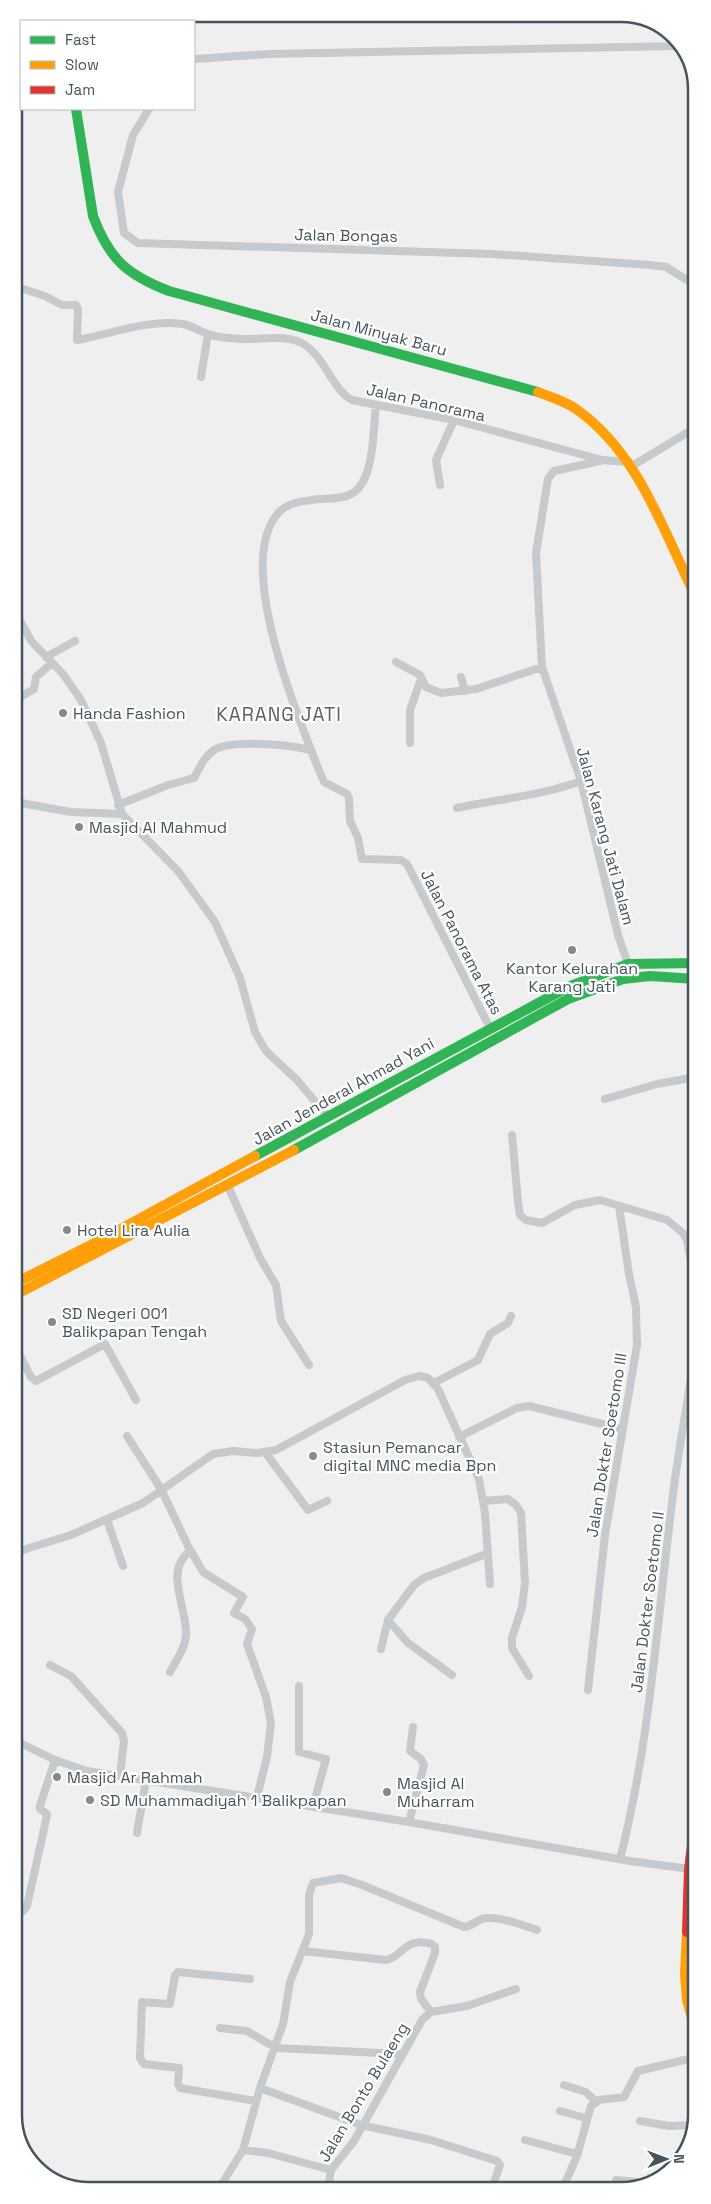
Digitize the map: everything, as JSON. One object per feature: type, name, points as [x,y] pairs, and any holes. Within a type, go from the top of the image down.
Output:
[{"type":"main road","name":"Jalan Minyak Baru","points":[[76,110],[95,224],[107,250],[118,264],[133,276],[169,292],[549,396],[575,408],[607,434],[630,464],[688,581]]},
{"type":"main road","name":"Jalan Jenderal Ahmad Yani","points":[[22,1280],[328,1118],[568,987],[628,964],[688,963]]},
{"type":"main road","name":"Jalan Jenderal Ahmad Yani","points":[[22,1291],[322,1136],[568,999],[623,979],[650,976],[688,978]]},
{"type":"main road","points":[[688,1935],[685,1974],[688,2004]]},
{"type":"street","points":[[195,59],[269,54],[673,46]]},
{"type":"street","name":"Jalan Bongas","points":[[148,110],[133,135],[118,192],[124,233],[138,243],[492,254],[666,267],[688,281]]},
{"type":"street","name":"Jalan Panorama","points":[[22,289],[45,296],[62,305],[76,305],[78,309],[77,340],[148,325],[167,323],[183,324],[208,334],[244,339],[296,340],[308,346],[344,396],[376,405],[454,420],[602,460],[630,464]]},
{"type":"street","points":[[201,377],[208,334]]},
{"type":"street","name":"Jalan Panorama Atas","points":[[376,405],[368,471],[364,484],[350,495],[298,501],[288,505],[277,516],[264,543],[266,604],[274,645],[311,750],[324,782],[347,794],[349,798],[350,820],[358,838],[362,859],[401,860],[407,864],[415,876],[426,905],[490,1028]]},
{"type":"street","points":[[440,485],[436,460],[454,420]]},
{"type":"street","points":[[630,464],[688,432]]},
{"type":"street","name":"Jalan Karang Jati Dalam","points":[[602,460],[554,471],[548,479],[536,553],[542,667],[580,781],[618,935],[628,964]]},
{"type":"street","points":[[22,625],[32,642],[73,686],[101,744],[122,814],[178,871],[203,904],[226,944],[237,970],[255,1032],[266,1051],[297,1080],[328,1118]]},
{"type":"street","points":[[22,696],[34,689],[36,677],[49,660],[75,641]]},
{"type":"street","points":[[396,662],[420,675],[426,686],[441,693],[483,687],[542,667]]},
{"type":"street","points":[[461,677],[464,691]]},
{"type":"street","points":[[410,743],[410,710],[421,679]]},
{"type":"street","points":[[118,804],[168,785],[194,778],[204,759],[216,749],[261,743],[311,750]]},
{"type":"street","points":[[457,808],[483,801],[532,795],[580,781]]},
{"type":"street","points":[[22,803],[71,812],[122,814]]},
{"type":"street","points":[[605,1099],[657,1084],[688,1078]]},
{"type":"street","points":[[512,1135],[520,1215],[526,1220],[535,1223],[546,1222],[575,1205],[600,1200],[656,1216],[675,1226],[687,1240],[688,1244]]},
{"type":"street","points":[[227,1184],[257,1252],[276,1285],[281,1320],[309,1365]]},
{"type":"street","name":"Jalan Dokter Soetomo III","points":[[588,1690],[605,1535],[637,1344],[636,1307],[628,1274],[619,1206]]},
{"type":"street","points":[[434,1383],[478,1360],[490,1334],[508,1323],[511,1316]]},
{"type":"street","points":[[22,1360],[32,1379],[36,1381],[105,1344],[136,1400]]},
{"type":"street","points":[[22,1550],[71,1535],[143,1503],[213,1454],[276,1450],[405,1380],[419,1376],[428,1378],[434,1383],[479,1479],[483,1501],[490,1584]]},
{"type":"street","name":"Jalan Dokter Soetomo II","points":[[620,1859],[638,1785],[660,1619],[675,1479],[688,1398]]},
{"type":"street","points":[[459,1437],[517,1408],[529,1406],[622,1429]]},
{"type":"street","points":[[127,1436],[161,1489],[202,1572],[243,1597],[234,1613],[245,1619],[252,1629],[247,1644],[266,1698],[271,1723],[270,1743],[257,1797]]},
{"type":"street","points":[[265,1452],[308,1510],[327,1501]]},
{"type":"street","points":[[483,1501],[508,1499],[516,1505],[521,1514],[524,1583],[522,1607],[512,1638],[512,1648],[529,1676]]},
{"type":"street","points":[[107,1520],[123,1566]]},
{"type":"street","points":[[170,1672],[186,1636],[178,1579],[178,1565],[183,1556],[190,1551]]},
{"type":"street","points":[[381,1649],[388,1620],[414,1585],[424,1578],[486,1554]]},
{"type":"street","points":[[388,1620],[408,1643],[452,1676]]},
{"type":"street","points":[[50,1665],[71,1676],[122,1733],[124,1741],[120,1776]]},
{"type":"street","points":[[299,1686],[298,1752],[326,1759],[313,1806]]},
{"type":"street","points":[[409,1822],[424,1765],[421,1758],[410,1751],[413,1727]]},
{"type":"street","points":[[22,1744],[56,1760],[87,1771],[313,1806],[620,1859],[688,1868]]},
{"type":"street","points":[[22,1911],[27,1906],[46,1820],[47,1814],[40,1809],[40,1806],[56,1760]]},
{"type":"street","points":[[136,1833],[146,1780]]},
{"type":"street","points":[[223,2181],[243,2150],[273,2047],[283,2024],[290,1982],[309,1934],[309,1895],[313,1883],[341,1878],[464,1927],[472,1926],[484,1918],[496,1919],[537,1930]]},
{"type":"street","points":[[303,1951],[391,1960],[402,1948],[410,1945],[432,1944],[435,1947],[435,1953],[420,1992],[421,1999],[431,2012],[467,2006],[516,1988]]},
{"type":"street","points":[[250,1979],[178,1972],[174,1975],[170,2004],[142,2002],[140,2058],[144,2064],[179,2068],[178,2084],[180,2088],[256,2101]]},
{"type":"street","name":"Jalan Bonto Bulaeng","points":[[330,2181],[332,2170],[354,2141],[361,2125],[422,2020],[431,2012]]},
{"type":"street","points":[[220,2028],[247,2031],[273,2047],[296,2050],[402,2054]]},
{"type":"street","points":[[595,2101],[624,2097],[638,2071],[688,2059]]},
{"type":"street","points":[[564,2085],[586,2092],[595,2101]]},
{"type":"street","points":[[260,2088],[361,2125],[431,2140],[497,2161],[500,2165],[494,2182]]},
{"type":"street","points":[[566,2182],[577,2154],[586,2118],[595,2101]]},
{"type":"street","points":[[560,2111],[586,2118]]},
{"type":"street","points":[[640,2121],[669,2126],[688,2125]]},
{"type":"street","points":[[525,2140],[577,2154]]},
{"type":"street","points":[[243,2150],[268,2153],[332,2170]]},
{"type":"street","points":[[616,2180],[629,2181]]},
{"type":"traffic: fast","points":[[76,110],[93,216],[99,231],[113,254],[121,264],[142,279],[169,291],[538,392]]},
{"type":"traffic: fast","points":[[255,1156],[568,987],[628,964],[688,963]]},
{"type":"traffic: fast","points":[[294,1150],[568,999],[623,979],[650,976],[688,978]]},
{"type":"traffic: slow","points":[[538,392],[572,406],[598,427],[616,447],[647,494],[688,580]]},
{"type":"traffic: slow","points":[[22,1291],[294,1150]]},
{"type":"traffic: slow","points":[[22,1280],[95,1243],[255,1156]]},
{"type":"traffic: slow","points":[[687,1932],[685,1974],[688,2004]]},
{"type":"traffic: jam","points":[[687,1932],[688,1900]]},
{"type":"place","name":"Handa Fashion","points":[[63,713]]},
{"type":"place","name":"Masjid Al Mahmud","points":[[79,827]]},
{"type":"place","name":"Kantor Kelurahan Karang Jati","points":[[572,950]]},
{"type":"place","name":"Hotel Lira Aulia","points":[[67,1230]]},
{"type":"place","name":"SD Negeri 001 Balikpapan Tengah","points":[[52,1322]]},
{"type":"place","name":"Stasiun Pemancar digital MNC media Bpn","points":[[313,1456]]},
{"type":"place","name":"Masjid Ar Rahmah","points":[[57,1777]]},
{"type":"place","name":"Masjid Al Muharram","points":[[387,1792]]},
{"type":"place","name":"SD Muhammadiyah 1 Balikpapan","points":[[90,1800]]},
{"type":"district","name":"KARANG JATI","points":[[279,714]]}]
